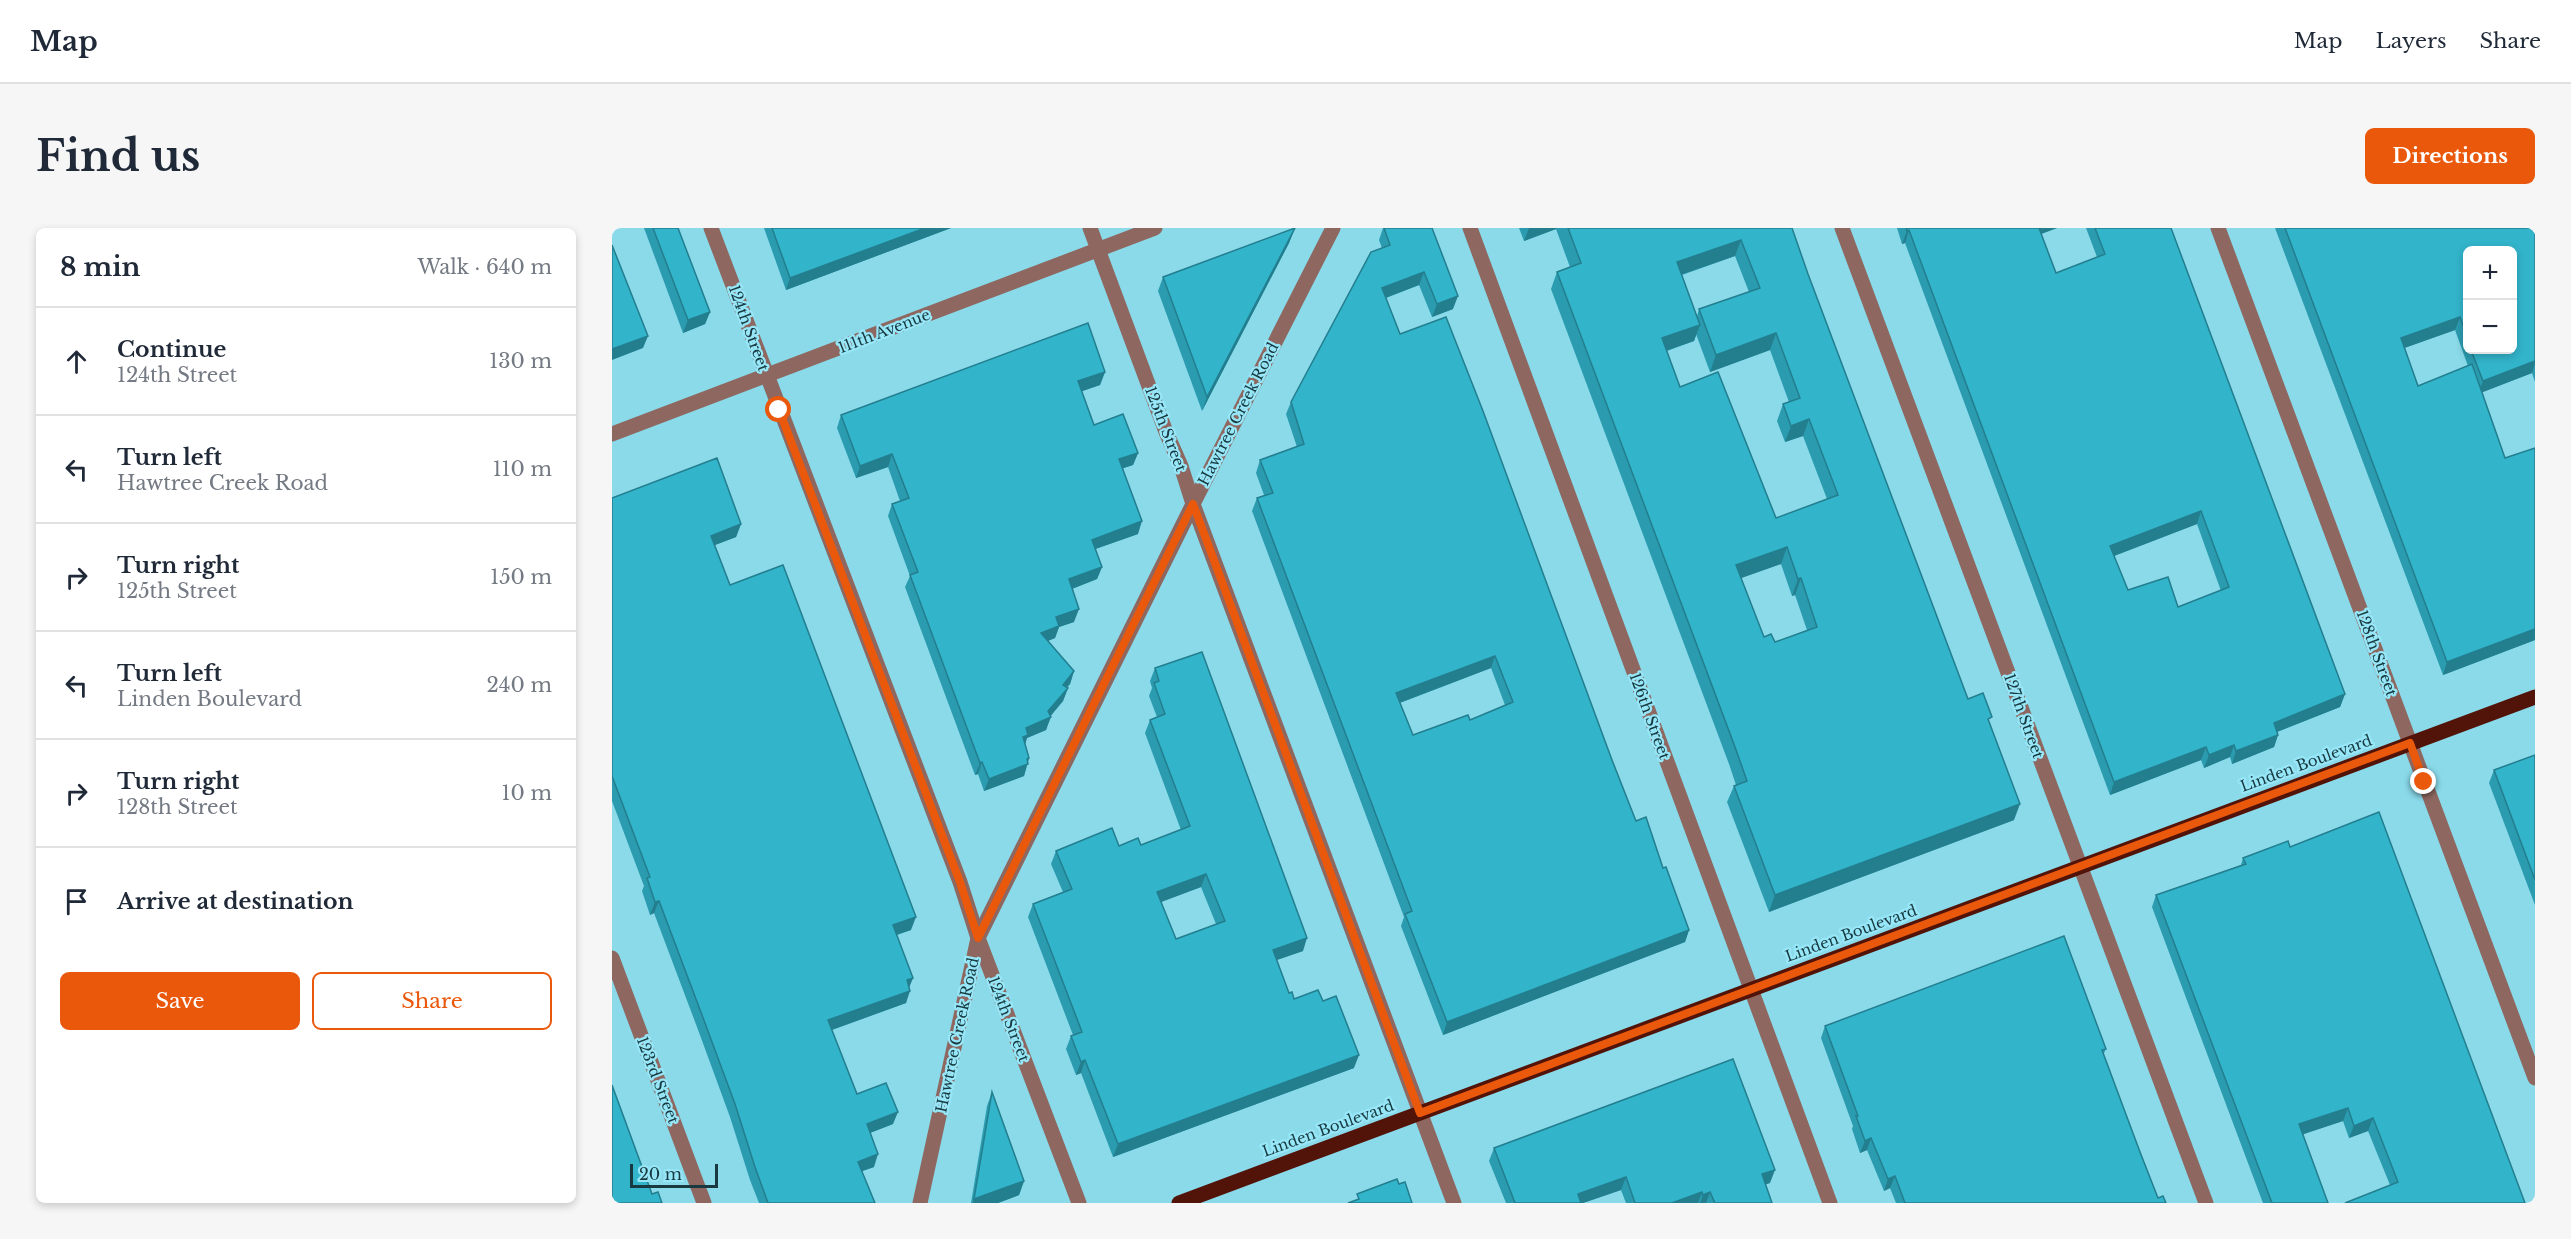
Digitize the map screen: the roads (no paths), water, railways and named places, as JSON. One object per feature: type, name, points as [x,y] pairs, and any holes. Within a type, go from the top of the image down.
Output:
[{"type":"main road","name":"Linden Boulevard","points":[[1179,1203],[2535,697]]},
{"type":"street","name":"124th Street","points":[[711,228],[960,882],[978,938],[1079,1203]]},
{"type":"street","name":"125th Street","points":[[1090,228],[1166,432],[1181,466],[1193,504],[1454,1203]]},
{"type":"street","name":"111th Avenue","points":[[612,434],[1155,228]]},
{"type":"street","name":"Hawtree Creek Road","points":[[920,1203],[978,938],[1333,228]]},
{"type":"street","name":"126th Street","points":[[1470,228],[1830,1203]]},
{"type":"street","name":"127th Street","points":[[1842,228],[2206,1203]]},
{"type":"street","name":"128th Street","points":[[2218,228],[2535,1078]]},
{"type":"street","name":"123rd Street","points":[[612,958],[704,1203]]}]
